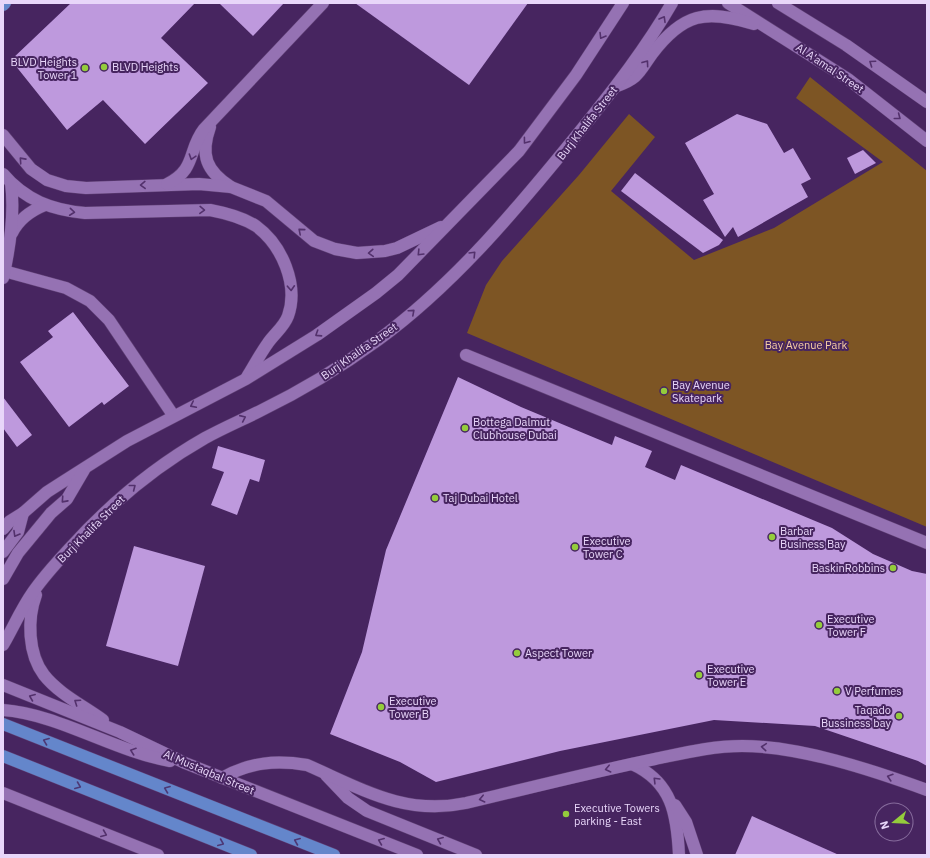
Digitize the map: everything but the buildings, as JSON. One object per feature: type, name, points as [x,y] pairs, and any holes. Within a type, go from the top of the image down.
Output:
[{"type":"main road","points":[[3,724],[334,855]]},
{"type":"main road","points":[[3,756],[251,855]]},
{"type":"street","points":[[165,184],[178,178],[187,168],[199,136],[323,3]]},
{"type":"street","points":[[3,529],[10,521],[23,513],[47,492],[127,440],[246,378],[316,336],[376,293],[398,275],[519,151],[599,42],[622,3]]},
{"type":"street","name":"Burj Khalifa Street","points":[[3,646],[32,594],[45,577],[93,524],[128,491],[152,472],[205,438],[261,411],[316,380],[378,340],[409,316],[466,262],[518,206],[617,86],[654,34],[672,3]]},
{"type":"street","name":"Al A'amal Street","points":[[728,3],[770,28],[848,79],[927,141]]},
{"type":"street","points":[[778,3],[846,45],[927,102]]},
{"type":"street","points":[[617,86],[633,80],[665,38],[686,21],[719,14],[770,28]]},
{"type":"street","points":[[211,124],[205,146],[208,165],[220,180],[231,187],[266,201],[277,208],[314,241],[326,247],[358,253],[385,252],[446,225]]},
{"type":"street","points":[[3,135],[31,169],[47,180],[66,186],[86,188],[165,184],[199,184],[231,187]]},
{"type":"street","points":[[7,178],[26,196],[45,205],[64,211],[85,213],[210,210],[226,213],[256,226],[278,251],[291,285],[291,302],[288,316],[268,342],[246,378]]},
{"type":"street","points":[[7,178],[13,211],[4,274],[66,288],[90,301],[109,320],[174,415]]},
{"type":"street","points":[[10,238],[15,227],[23,217],[33,210],[45,205]]},
{"type":"street","points":[[466,355],[927,543]]},
{"type":"street","points":[[3,579],[18,553],[51,513],[66,499],[86,468]]},
{"type":"street","points":[[3,552],[18,532],[23,513]]},
{"type":"street","points":[[45,577],[39,588],[31,613],[31,638],[38,663],[44,675],[60,690],[120,732]]},
{"type":"street","name":"Al Mustaqbal Street","points":[[3,685],[120,732],[185,763],[417,855]]},
{"type":"street","points":[[3,710],[32,714],[145,756],[185,763]]},
{"type":"street","points":[[222,778],[251,765],[277,762],[307,765],[398,803],[432,808],[466,803],[632,764],[718,747],[764,747],[809,755],[875,772],[927,790]]},
{"type":"street","points":[[632,764],[654,777],[669,797],[686,822],[697,855]]},
{"type":"street","points":[[325,773],[348,798],[367,810],[476,855]]},
{"type":"street","points":[[3,793],[158,855]]},
{"type":"street","points":[[669,797],[677,828],[679,855]]},
{"type":"street","points":[[3,801],[33,805]]},
{"type":"green space","name":"Bay Avenue Park","points":[[810,77],[927,171],[927,527],[467,333],[486,285],[502,261],[579,175],[629,114],[655,137],[611,191],[694,260],[774,228],[883,162],[796,98]]},
{"type":"place","name":"BLVD Heights","points":[[104,67]]},
{"type":"place","name":"BLVD Heights Tower 1","points":[[85,68]]},
{"type":"place","name":"Bay Avenue Skatepark","points":[[664,391]]},
{"type":"place","name":"Bottega Dalmut Clubhouse Dubai","points":[[465,428]]},
{"type":"place","name":"Taj Dubai Hotel","points":[[435,498]]},
{"type":"place","name":"Barbar Business Bay","points":[[772,537]]},
{"type":"place","name":"Executive Tower C","points":[[575,547]]},
{"type":"place","name":"BaskinRobbins","points":[[893,568]]},
{"type":"place","name":"Executive Tower F","points":[[819,625]]},
{"type":"place","name":"Aspect Tower","points":[[517,653]]},
{"type":"place","name":"Executive Tower E","points":[[699,675]]},
{"type":"place","name":"V Perfumes","points":[[837,691]]},
{"type":"place","name":"Executive Tower B","points":[[381,707]]},
{"type":"place","name":"Taqado Bussiness bay","points":[[899,716]]},
{"type":"place","name":"Executive Towers parking - East","points":[[566,814]]}]
